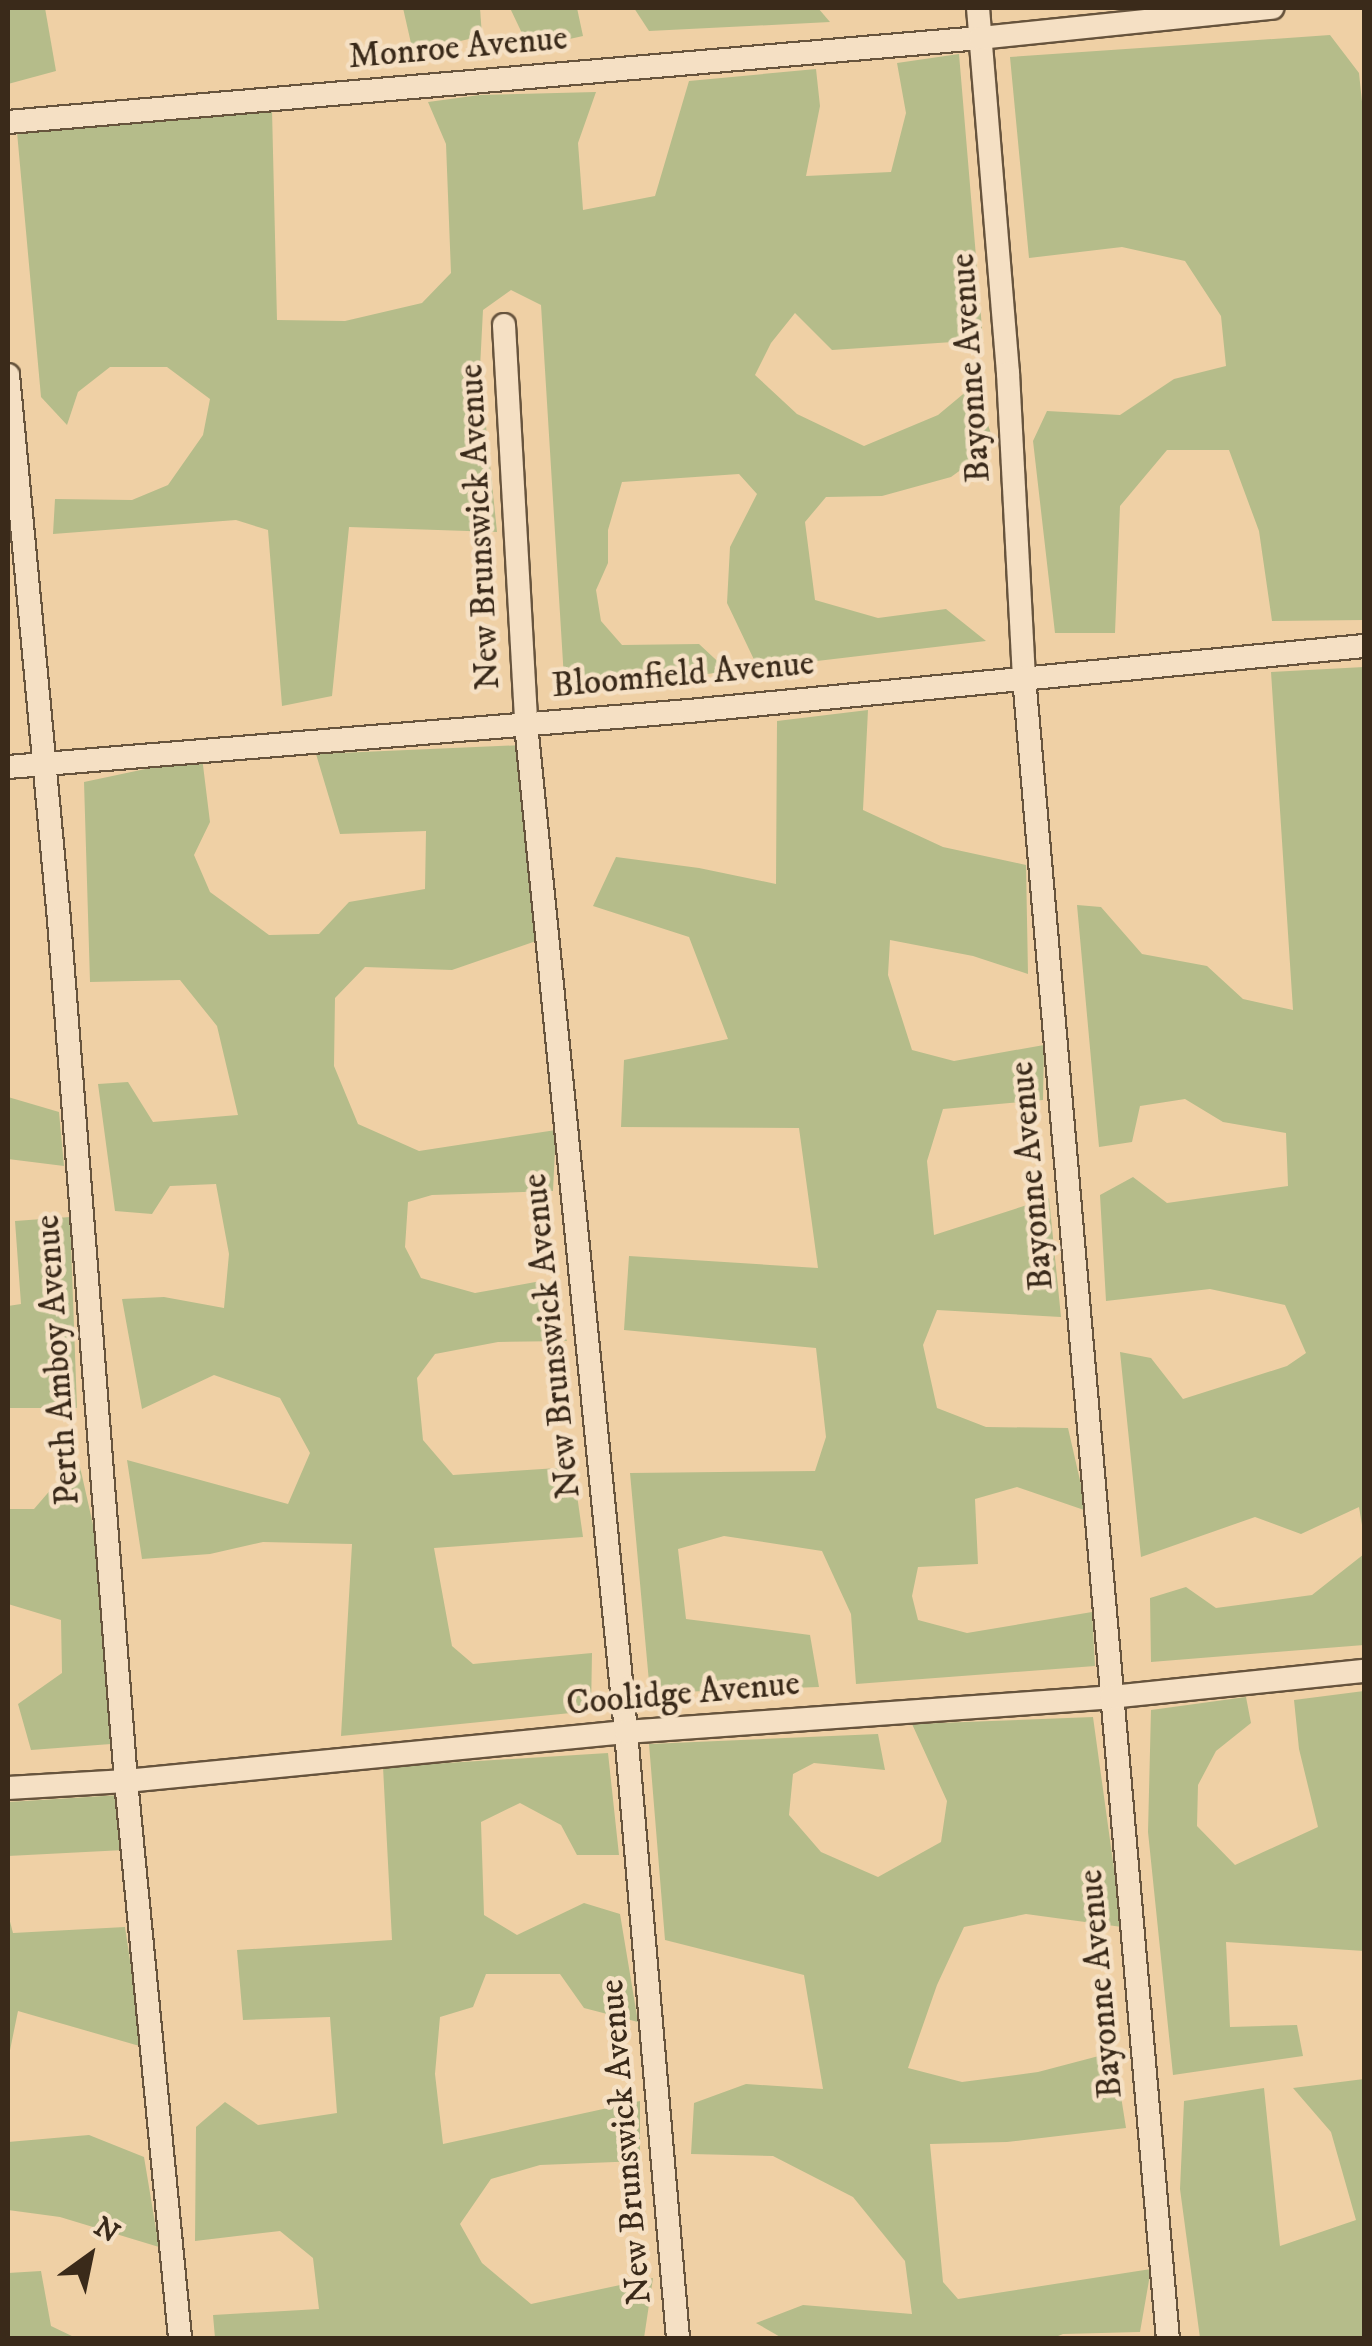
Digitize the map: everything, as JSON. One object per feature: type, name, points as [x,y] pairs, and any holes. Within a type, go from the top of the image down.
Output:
[{"type":"street","name":"Bayonne Avenue","points":[[978,8],[1008,373],[1024,676],[1168,2338]]},
{"type":"street","name":"Monroe Avenue","points":[[8,122],[980,38],[1272,8]]},
{"type":"street","name":"New Brunswick Avenue","points":[[504,325],[526,724],[626,1732],[678,2338]]},
{"type":"street","name":"Perth Amboy Avenue","points":[[8,375],[44,764],[126,1781],[180,2338]]},
{"type":"street","name":"Bloomfield Avenue","points":[[8,767],[526,724],[1364,646]]},
{"type":"street","name":"Coolidge Avenue","points":[[8,1788],[126,1781],[626,1732],[1111,1697],[1364,1671]]},
{"type":"green space","points":[[8,8],[45,8],[56,71],[8,84]]},
{"type":"green space","points":[[403,8],[480,8],[482,36],[413,52]]},
{"type":"green space","points":[[510,8],[577,8],[583,36],[529,48]]},
{"type":"green space","points":[[634,8],[818,8],[830,22],[649,31]]},
{"type":"green space","points":[[1330,35],[1359,73],[1364,121],[1364,620],[1272,621],[1259,531],[1229,450],[1167,450],[1120,506],[1115,633],[1055,633],[1033,441],[1047,411],[1120,415],[1174,379],[1226,366],[1221,316],[1185,261],[1122,247],[1029,258],[1010,57]]},
{"type":"green space","points":[[959,54],[983,340],[832,350],[795,313],[771,343],[755,375],[797,414],[864,446],[938,415],[974,385],[995,445],[951,477],[882,496],[826,497],[805,522],[815,600],[878,618],[946,609],[986,641],[758,668],[727,603],[730,547],[757,494],[739,474],[622,482],[608,530],[608,563],[596,590],[601,621],[622,645],[699,644],[728,671],[565,695],[541,305],[511,290],[483,310],[480,368],[497,532],[349,527],[332,696],[282,706],[268,530],[236,520],[53,534],[55,499],[132,500],[168,485],[203,435],[210,399],[167,367],[110,367],[78,392],[67,425],[41,397],[17,132],[272,110],[277,320],[345,321],[422,303],[451,273],[446,144],[428,102],[480,95],[596,92],[578,143],[583,210],[655,196],[689,81],[816,69],[820,106],[806,176],[891,172],[906,113],[897,63]]},
{"type":"green space","points":[[1364,667],[1364,1537],[1359,1507],[1301,1534],[1255,1517],[1141,1557],[1120,1352],[1151,1358],[1183,1399],[1287,1366],[1306,1353],[1285,1305],[1210,1289],[1106,1301],[1100,1195],[1133,1177],[1167,1203],[1288,1186],[1286,1133],[1223,1122],[1185,1099],[1140,1106],[1132,1142],[1099,1147],[1077,905],[1101,907],[1142,954],[1207,966],[1243,999],[1293,1010],[1271,672]]},
{"type":"green space","points":[[868,710],[863,810],[943,847],[1026,865],[1028,974],[973,956],[890,940],[888,975],[912,1050],[954,1061],[1044,1045],[1043,1100],[943,1109],[927,1161],[934,1235],[1049,1198],[1061,1317],[937,1310],[923,1345],[937,1408],[986,1427],[1068,1428],[1087,1511],[1017,1487],[975,1499],[978,1564],[918,1567],[912,1596],[918,1620],[967,1633],[1092,1612],[1095,1666],[856,1684],[851,1614],[822,1551],[724,1536],[678,1549],[686,1619],[810,1635],[819,1687],[650,1693],[630,1473],[815,1471],[826,1437],[816,1348],[624,1330],[629,1256],[818,1268],[799,1128],[621,1127],[624,1060],[728,1039],[689,937],[593,906],[616,857],[776,884],[777,721]]},
{"type":"green space","points":[[524,745],[539,940],[452,970],[365,967],[335,998],[334,1066],[358,1124],[419,1151],[556,1130],[553,1191],[432,1195],[408,1202],[405,1247],[421,1278],[475,1293],[541,1281],[567,1341],[498,1342],[435,1354],[417,1378],[423,1440],[453,1475],[573,1467],[583,1537],[434,1548],[452,1646],[473,1664],[592,1653],[591,1711],[341,1736],[352,1544],[263,1542],[210,1554],[142,1559],[127,1460],[288,1504],[310,1453],[280,1398],[214,1375],[142,1409],[122,1299],[164,1297],[224,1308],[229,1254],[216,1184],[170,1186],[152,1214],[115,1211],[98,1084],[128,1082],[153,1122],[238,1115],[217,1026],[180,980],[90,982],[84,782],[202,757],[210,822],[194,855],[210,892],[269,935],[319,934],[349,902],[425,889],[426,831],[340,834],[316,754]]},
{"type":"green space","points":[[8,1097],[59,1112],[64,1166],[8,1159]]},
{"type":"green space","points":[[70,1217],[77,1408],[8,1408],[8,1306],[21,1304],[15,1221]]},
{"type":"green space","points":[[78,1458],[96,1538],[111,1744],[31,1750],[18,1704],[62,1673],[61,1620],[8,1604],[8,1509],[34,1509]]},
{"type":"green space","points":[[1364,1554],[1364,1645],[1151,1662],[1150,1598],[1186,1587],[1216,1608],[1312,1595]]},
{"type":"green space","points":[[1364,1691],[1364,1951],[1226,1942],[1230,2027],[1297,2025],[1303,2056],[1173,2075],[1148,1832],[1151,1710],[1246,1697],[1251,1723],[1216,1751],[1198,1785],[1197,1826],[1235,1865],[1318,1827],[1299,1749],[1294,1700]]},
{"type":"green space","points":[[1093,1717],[1122,1927],[1026,1914],[964,1927],[937,1985],[908,2068],[962,2082],[1038,2072],[1114,2052],[1126,2128],[1007,2142],[930,2144],[943,2282],[958,2299],[1151,2269],[1140,2332],[1063,2334],[1053,2338],[782,2338],[756,2323],[803,2305],[912,2314],[905,2261],[853,2197],[773,2156],[691,2154],[694,2103],[746,2084],[823,2089],[804,1975],[665,1940],[649,1744],[878,1734],[885,1770],[814,1763],[793,1774],[789,1815],[821,1852],[878,1877],[941,1842],[947,1801],[912,1724]]},
{"type":"green space","points":[[608,1753],[619,1855],[577,1855],[561,1825],[520,1803],[481,1822],[484,1915],[517,1935],[584,1903],[620,1914],[638,2022],[584,2008],[560,1974],[486,1974],[473,2007],[440,2017],[435,2074],[443,2144],[640,2101],[640,2161],[540,2165],[491,2179],[460,2224],[482,2263],[531,2304],[653,2278],[644,2338],[215,2338],[213,2315],[319,2309],[313,2258],[280,2231],[195,2241],[196,2127],[225,2102],[258,2125],[337,2113],[330,2017],[243,2020],[237,1950],[392,1940],[383,1767]]},
{"type":"green space","points":[[120,1795],[124,1850],[8,1856],[8,1802]]},
{"type":"green space","points":[[8,1914],[13,1933],[125,1927],[143,2047],[18,2011],[8,2060]]},
{"type":"green space","points":[[1364,2079],[1364,2338],[1200,2338],[1180,2189],[1184,2101],[1264,2088],[1280,2246],[1356,2220],[1331,2132],[1293,2088]]},
{"type":"green space","points":[[89,2135],[144,2157],[159,2247],[60,2217],[8,2210],[8,2142]]},
{"type":"green space","points":[[41,2271],[51,2326],[76,2338],[8,2338],[8,2273]]}]
